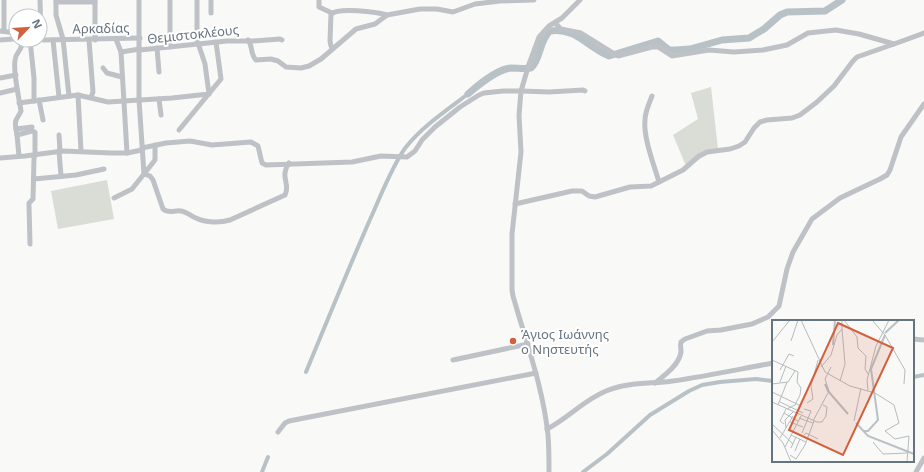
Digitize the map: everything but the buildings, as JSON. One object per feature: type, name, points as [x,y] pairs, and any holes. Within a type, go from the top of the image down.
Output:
[{"type":"street","points":[[2,31],[4,0]]},
{"type":"street","points":[[139,0],[139,100],[144,174]]},
{"type":"street","points":[[170,0],[170,47]]},
{"type":"street","points":[[197,0],[198,43],[205,63],[209,94]]},
{"type":"street","points":[[211,0],[211,13]]},
{"type":"street","points":[[319,0],[319,7],[332,13],[342,11],[375,12],[387,15],[420,9],[437,9],[453,12],[475,4],[534,0]]},
{"type":"street","points":[[549,472],[547,429],[543,403],[512,290],[512,234],[521,152],[519,115],[521,90],[539,37],[546,29],[562,18],[580,0]]},
{"type":"street","points":[[69,96],[63,39],[56,15],[56,1],[95,1],[95,40]]},
{"type":"street","points":[[332,13],[330,42],[333,48]]},
{"type":"street","points":[[248,40],[250,42],[253,56],[256,60],[275,60],[290,68],[301,68],[309,66],[321,59],[356,29],[375,24],[387,15]]},
{"type":"street","points":[[555,23],[561,29],[581,33],[618,56],[652,47],[658,47],[672,56],[709,50],[734,52],[763,50],[787,45],[808,33],[836,30],[859,34],[894,44]]},
{"type":"street","points":[[515,204],[579,190],[595,198],[627,188],[647,187],[659,182],[683,170],[699,156],[707,152],[739,146],[745,142],[760,122],[792,118],[800,115],[834,86],[852,61],[857,57],[924,32]]},
{"type":"street","name":"Αρκαδίας","points":[[48,40],[140,38]]},
{"type":"street","points":[[116,39],[121,52],[127,153]]},
{"type":"street","points":[[53,40],[59,98]]},
{"type":"street","points":[[89,40],[93,92],[91,97]]},
{"type":"street","name":"Θεμιστοκλέους","points":[[121,52],[198,43],[248,40],[282,40]]},
{"type":"street","points":[[179,130],[222,77],[216,42]]},
{"type":"street","points":[[20,156],[15,120],[21,111],[17,88],[15,60],[22,48]]},
{"type":"street","points":[[31,48],[37,101],[43,120]]},
{"type":"street","points":[[157,48],[159,72]]},
{"type":"street","points":[[102,68],[108,73],[122,77]]},
{"type":"street","points":[[0,78],[16,75]]},
{"type":"street","points":[[0,92],[17,88]]},
{"type":"street","points":[[0,158],[36,155],[59,151],[127,153],[155,145],[187,141],[212,145],[252,142],[258,147],[262,163],[264,165],[357,161],[375,156],[406,157],[415,152],[422,140],[435,127],[460,107],[479,95],[492,92],[521,90],[549,92],[585,91]]},
{"type":"street","points":[[19,103],[78,95],[108,102],[209,94]]},
{"type":"street","points":[[78,95],[81,151]]},
{"type":"street","points":[[652,96],[646,112],[644,124],[651,159],[659,182]]},
{"type":"street","points":[[158,99],[161,115]]},
{"type":"street","points":[[654,383],[672,368],[678,360],[681,351],[681,342],[685,339],[707,331],[752,324],[768,316],[779,306],[787,269],[793,252],[812,219],[840,198],[887,175],[901,137],[924,104]]},
{"type":"street","points":[[16,129],[32,127]]},
{"type":"street","points":[[17,135],[35,132],[36,155],[34,158],[33,199],[29,205],[30,244]]},
{"type":"street","points":[[59,136],[61,176]]},
{"type":"street","points":[[114,198],[132,189],[155,160],[155,145]]},
{"type":"street","points":[[144,174],[150,176],[153,180],[161,206],[164,210],[169,212],[183,211],[195,218],[206,221],[224,221],[252,211],[285,195],[287,190],[284,175],[289,164]]},
{"type":"street","points":[[34,179],[104,169]]},
{"type":"street","points":[[914,339],[924,340]]},
{"type":"street","points":[[453,360],[528,344]]},
{"type":"street","points":[[547,429],[562,421],[582,405],[608,390],[623,386],[677,381],[772,363]]},
{"type":"street","points":[[278,432],[285,423],[289,421],[536,373]]},
{"type":"street","points":[[916,472],[924,458]]},
{"type":"shaded area","points":[[711,87],[718,149],[686,166],[673,135],[698,119],[691,93]]},
{"type":"shaded area","points":[[107,180],[114,219],[58,229],[51,191]]},
{"type":"waterway","points":[[468,94],[500,71],[511,68],[531,68],[537,60],[546,35],[550,31],[567,32],[575,35],[609,56],[658,41],[669,50],[690,49],[722,40],[749,38],[764,29],[780,15],[787,12],[825,11],[842,0]]},
{"type":"waterway","points":[[306,372],[363,235],[396,162],[406,147],[420,132],[468,94]]},
{"type":"waterway","points":[[914,377],[924,375]]},
{"type":"waterway","points":[[583,472],[607,454],[650,415],[689,391],[702,385],[720,382],[756,379],[772,381]]},
{"type":"waterway","points":[[262,472],[268,457]]},
{"type":"place","name":"Άγιος Ιωάννης ο Νηστευτής","points":[[513,341]]}]
